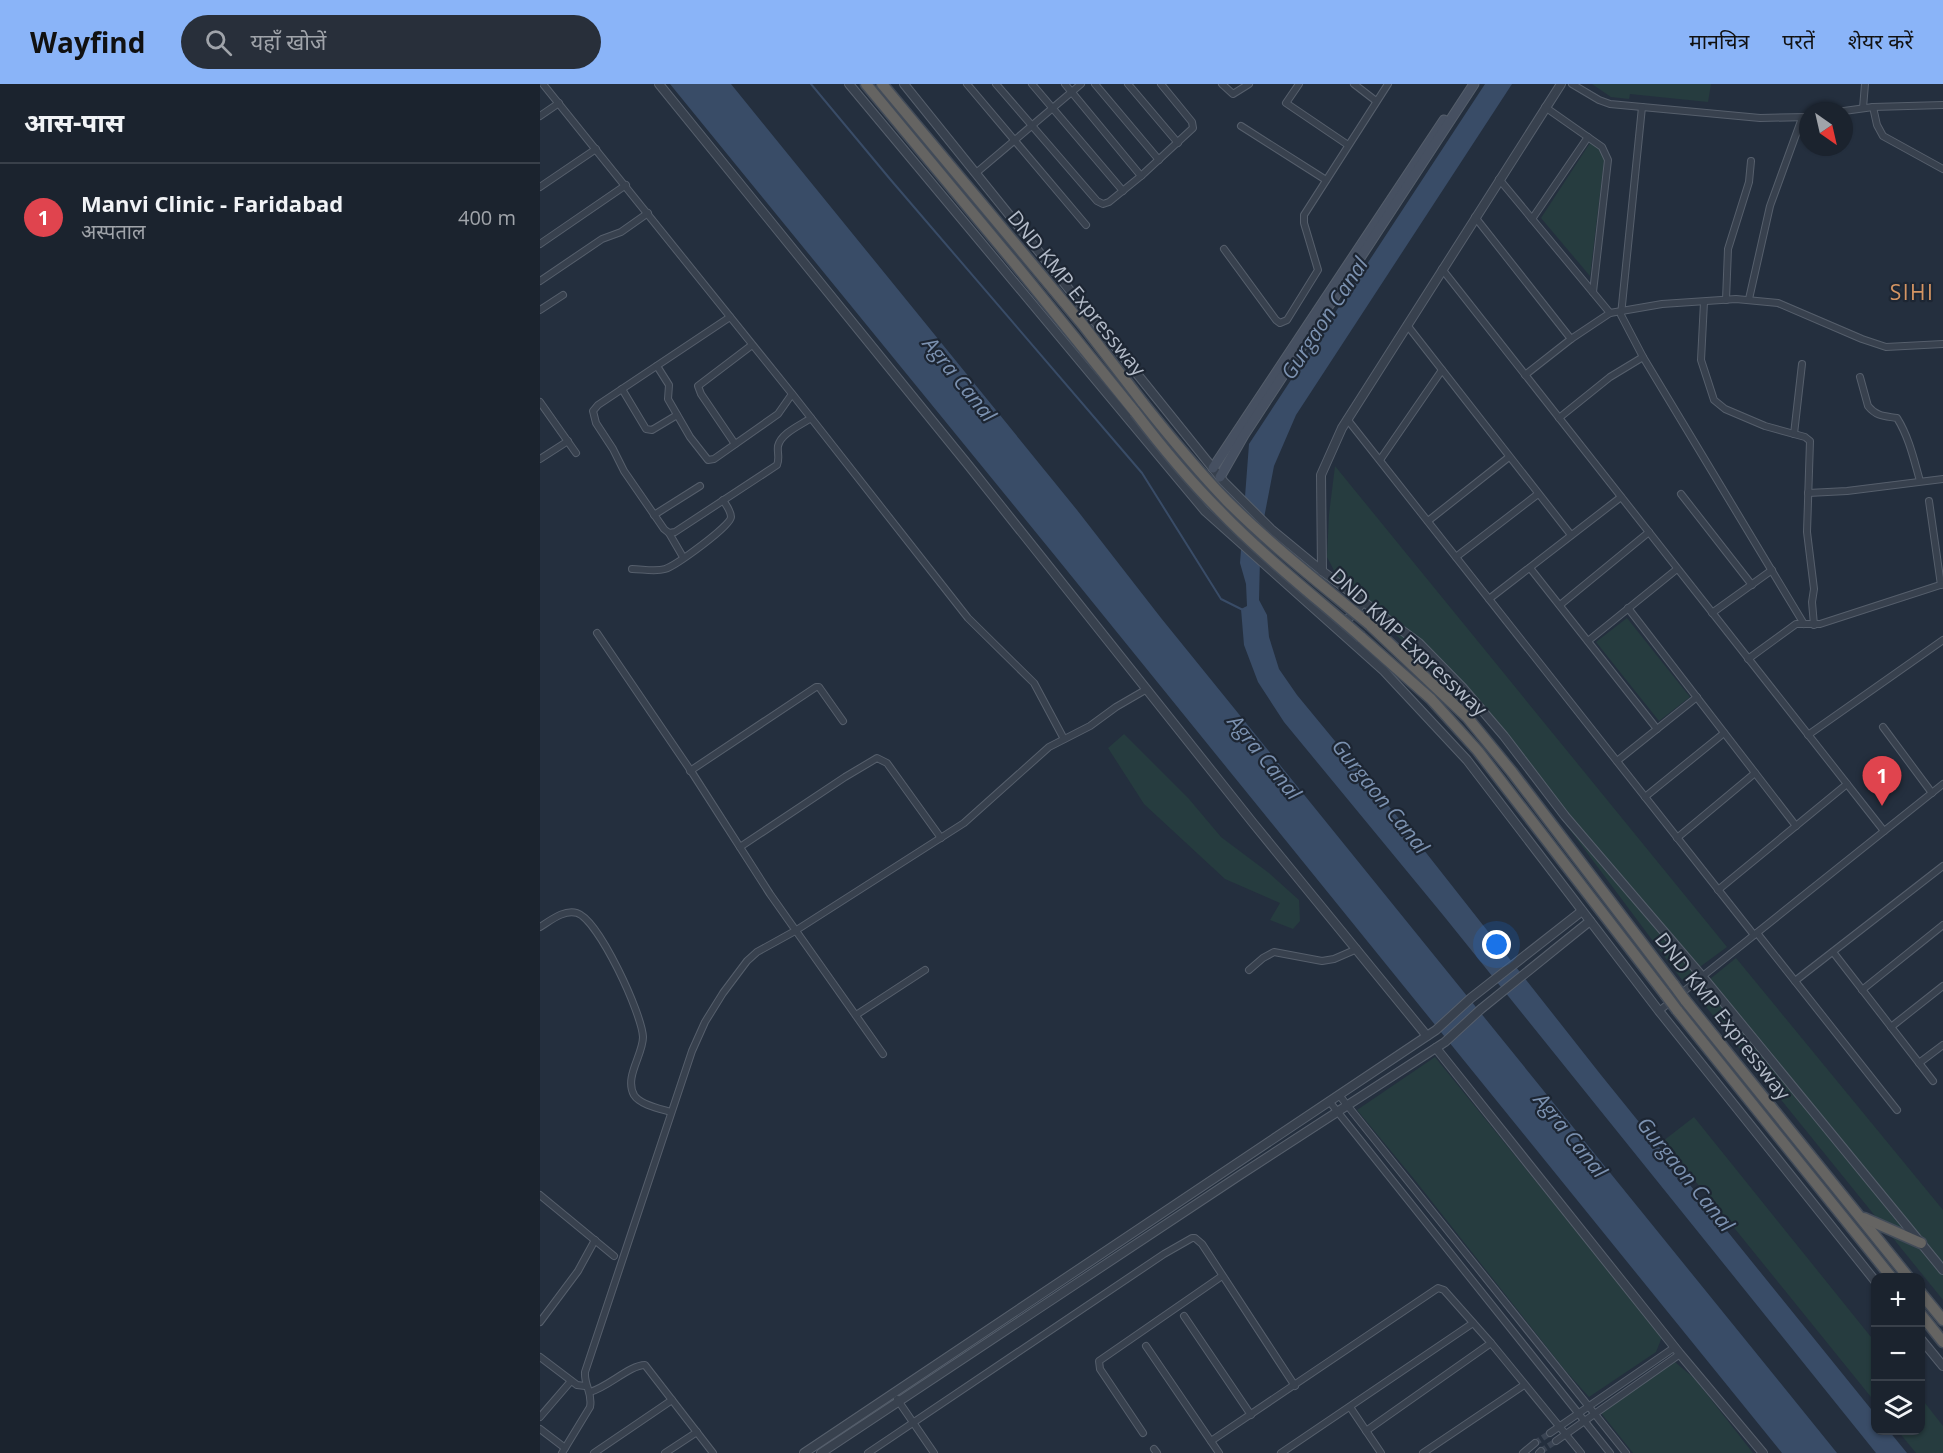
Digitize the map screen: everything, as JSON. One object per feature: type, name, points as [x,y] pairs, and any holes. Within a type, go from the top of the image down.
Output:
[{"type":"highway","name":"DND KMP Expressway","points":[[866,84],[1017,265],[1177,466],[1252,543],[1431,699],[1478,751],[1677,1010],[1888,1273]]},
{"type":"highway","name":"DND KMP Expressway","points":[[882,84],[1083,325],[1187,457],[1227,501],[1263,535],[1370,625],[1467,717],[1512,772],[1685,1000],[1906,1273]]},
{"type":"highway","points":[[1861,1217],[1921,1243]]},
{"type":"highway","points":[[1925,1298],[1943,1320]]},
{"type":"highway","points":[[1925,1319],[1943,1342]]},
{"type":"main road","points":[[1213,468],[1467,84]]},
{"type":"main road","points":[[1220,477],[1244,435],[1474,84]]},
{"type":"street","points":[[543,84],[626,185],[968,618],[1034,683],[1064,739]]},
{"type":"street","points":[[659,84],[976,474],[1427,1036]]},
{"type":"street","points":[[849,84],[1205,511],[1384,671],[1467,760],[1659,1011],[1871,1277]]},
{"type":"street","points":[[904,84],[1220,477],[1241,500],[1322,571],[1419,644],[1463,688],[1504,736],[1565,816],[1702,976],[1943,1270]]},
{"type":"street","points":[[967,84],[1086,225]]},
{"type":"street","points":[[996,84],[1099,202],[1109,202],[1123,191],[1193,128],[1194,124],[1161,84]]},
{"type":"street","points":[[1032,84],[1123,191]]},
{"type":"street","points":[[1065,84],[1141,176]]},
{"type":"street","points":[[976,172],[1081,84]]},
{"type":"street","points":[[1095,84],[1160,160]]},
{"type":"street","points":[[1128,84],[1178,143]]},
{"type":"street","points":[[1222,84],[1233,94],[1249,84]]},
{"type":"street","points":[[1299,84],[1286,103],[1348,145]]},
{"type":"street","points":[[1354,84],[1376,101]]},
{"type":"street","points":[[1224,249],[1272,316],[1284,322],[1297,307],[1318,270],[1303,219],[1388,84]]},
{"type":"street","points":[[1322,571],[1321,475],[1347,419],[1561,84]]},
{"type":"street","points":[[1572,84],[1610,104],[1760,118],[1799,117]]},
{"type":"street","points":[[1863,108],[1865,84]]},
{"type":"street","points":[[540,116],[559,103]]},
{"type":"street","points":[[1853,110],[1943,105]]},
{"type":"street","points":[[1545,107],[1602,147],[1608,160],[1593,292]]},
{"type":"street","points":[[1642,107],[1622,309],[1623,321],[1804,624]]},
{"type":"street","points":[[1873,107],[1877,125],[1883,136],[1943,169]]},
{"type":"street","points":[[1241,126],[1326,180]]},
{"type":"street","points":[[1749,299],[1770,206],[1799,132]]},
{"type":"street","points":[[1532,219],[1588,137]]},
{"type":"street","points":[[540,186],[596,149]]},
{"type":"street","points":[[1726,300],[1728,249],[1749,182],[1751,161]]},
{"type":"street","points":[[1499,179],[1610,313]]},
{"type":"street","points":[[540,244],[626,185]]},
{"type":"street","points":[[540,281],[602,239],[621,232],[648,213]]},
{"type":"street","points":[[1475,217],[1571,339]]},
{"type":"street","points":[[1442,269],[1884,831]]},
{"type":"street","points":[[540,310],[562,295]]},
{"type":"street","points":[[1526,375],[1571,339],[1610,313],[1622,309],[1726,300],[1749,299],[1778,303],[1886,347],[1943,344]]},
{"type":"street","points":[[1704,302],[1701,360],[1714,400],[1725,409],[1765,426],[1808,438],[1811,444],[1807,532],[1814,589],[1812,602],[1814,625]]},
{"type":"street","points":[[683,557],[669,533],[624,471],[593,418],[594,409],[729,317]]},
{"type":"street","points":[[1407,325],[1571,536]]},
{"type":"street","points":[[735,444],[698,386],[752,345]]},
{"type":"street","points":[[1559,418],[1610,377],[1643,357]]},
{"type":"street","points":[[1794,434],[1802,364]]},
{"type":"street","points":[[657,366],[669,385],[667,396],[677,415],[708,460],[714,459],[778,414],[792,394]]},
{"type":"street","points":[[1380,460],[1442,370]]},
{"type":"street","points":[[1860,376],[1871,410],[1880,416],[1897,418],[1909,441],[1920,481]]},
{"type":"street","points":[[622,389],[646,429],[652,430],[677,415]]},
{"type":"street","points":[[540,402],[576,453]]},
{"type":"street","points":[[540,419],[548,414]]},
{"type":"street","points":[[669,533],[675,532],[777,465],[781,439],[811,418]]},
{"type":"street","points":[[1347,419],[1718,890],[1795,981],[1897,1110]]},
{"type":"street","points":[[1162,458],[1188,436]]},
{"type":"street","points":[[540,459],[568,441]]},
{"type":"street","points":[[1428,521],[1509,457]]},
{"type":"street","points":[[1808,493],[1847,491],[1943,479]]},
{"type":"street","points":[[654,515],[700,486]]},
{"type":"street","points":[[1456,557],[1538,494]]},
{"type":"street","points":[[1681,494],[1752,585]]},
{"type":"street","points":[[1489,599],[1621,496]]},
{"type":"street","points":[[632,569],[666,569],[683,557],[729,522],[730,513],[723,500]]},
{"type":"street","points":[[1748,659],[1796,624],[1814,625],[1942,585],[1929,501]]},
{"type":"street","points":[[1560,605],[1649,532]]},
{"type":"street","points":[[1530,567],[1657,729]]},
{"type":"street","points":[[1588,641],[1677,569]]},
{"type":"street","points":[[1712,613],[1772,570]]},
{"type":"street","points":[[1339,630],[1364,601]]},
{"type":"street","points":[[1628,608],[1796,826]]},
{"type":"street","points":[[597,633],[795,931],[883,1054]]},
{"type":"street","points":[[1808,735],[1943,640]]},
{"type":"street","points":[[690,771],[816,687],[825,693],[843,721]]},
{"type":"street","points":[[585,1386],[587,1366],[692,1051],[705,1022],[723,993],[752,957],[964,823],[1049,747],[1090,726],[1147,689]]},
{"type":"street","points":[[1617,761],[1697,697]]},
{"type":"street","points":[[1883,727],[1932,793]]},
{"type":"street","points":[[1646,797],[1724,733]]},
{"type":"street","points":[[740,848],[877,758],[887,763],[941,838]]},
{"type":"street","points":[[1677,838],[1755,773]]},
{"type":"street","points":[[1718,890],[1847,784]]},
{"type":"street","points":[[1659,1011],[1943,784]]},
{"type":"street","points":[[1795,981],[1943,866]]},
{"type":"street","points":[[804,1453],[1436,1030],[1488,984],[1582,910]]},
{"type":"street","points":[[540,927],[563,914],[578,913],[583,915],[602,940],[620,972],[642,1031],[642,1042],[632,1080],[634,1094],[639,1101],[671,1112]]},
{"type":"street","points":[[821,1453],[1445,1042],[1481,1009],[1590,921]]},
{"type":"street","points":[[1862,990],[1943,925]]},
{"type":"street","points":[[1249,969],[1274,952],[1322,961],[1357,950]]},
{"type":"street","points":[[1833,952],[1933,1081]]},
{"type":"street","points":[[856,1015],[925,970]]},
{"type":"street","points":[[1891,1027],[1943,986]]},
{"type":"street","points":[[1919,1063],[1943,1045]]},
{"type":"street","points":[[1436,1047],[1762,1453]]},
{"type":"street","points":[[1339,1095],[1626,1453]]},
{"type":"street","points":[[1329,1101],[1610,1453]]},
{"type":"street","points":[[540,1195],[614,1256]]},
{"type":"street","points":[[868,1453],[1187,1239],[1199,1240],[1295,1386]]},
{"type":"street","points":[[540,1322],[578,1271],[595,1240]]},
{"type":"street","points":[[1143,1434],[1100,1369],[1099,1361],[1222,1276]]},
{"type":"street","points":[[1211,1441],[1435,1289],[1444,1290],[1491,1343],[1581,1453]]},
{"type":"street","points":[[1184,1316],[1251,1415]]},
{"type":"street","points":[[1281,1453],[1473,1323]]},
{"type":"street","points":[[1366,1431],[1491,1343]]},
{"type":"street","points":[[1925,1344],[1943,1366]]},
{"type":"street","points":[[1146,1346],[1219,1453]]},
{"type":"street","points":[[1550,1433],[1677,1350]]},
{"type":"street","points":[[1556,1441],[1677,1350]]},
{"type":"street","points":[[540,1429],[564,1451],[590,1407],[592,1399],[585,1386],[577,1385],[541,1360]]},
{"type":"street","points":[[590,1392],[603,1388],[642,1365],[649,1369],[712,1453]]},
{"type":"street","points":[[540,1417],[571,1381]]},
{"type":"street","points":[[1423,1453],[1524,1385]]},
{"type":"street","points":[[894,1393],[934,1453]]},
{"type":"street","points":[[594,1453],[672,1400]]},
{"type":"street","points":[[1350,1407],[1380,1451],[1371,1453]]},
{"type":"street","points":[[665,1453],[697,1432]]},
{"type":"street","points":[[1523,1453],[1535,1443]]},
{"type":"green space","points":[[1592,84],[1711,84],[1708,102],[1630,94],[1629,99],[1611,97]]},
{"type":"green space","points":[[1590,143],[1605,153],[1590,276],[1541,218]]},
{"type":"green space","points":[[1335,466],[1727,947],[1682,980],[1500,736],[1340,582],[1327,557]]},
{"type":"green space","points":[[1627,618],[1690,697],[1659,721],[1596,642]]},
{"type":"green space","points":[[1124,734],[1189,799],[1221,837],[1269,873],[1299,900],[1300,921],[1293,929],[1270,920],[1280,903],[1225,879],[1144,804],[1108,748]]},
{"type":"green space","points":[[1736,958],[1943,1210],[1943,1300],[1925,1278],[1925,1273],[1921,1273],[1694,992]]},
{"type":"green space","points":[[1435,1057],[1662,1337],[1656,1352],[1589,1397],[1564,1369],[1357,1110]]},
{"type":"green space","points":[[1694,1117],[1871,1337],[1871,1397],[1706,1193],[1678,1163],[1663,1141]]},
{"type":"green space","points":[[1675,1362],[1695,1379],[1753,1453],[1633,1453],[1601,1413]]},
{"type":"green space","points":[[1925,1403],[1943,1426],[1943,1453],[1916,1453],[1901,1435],[1925,1435]]},
{"type":"water","name":"Agra Canal","points":[[670,84],[731,84],[1837,1453],[1782,1453]]},
{"type":"water","points":[[1485,84],[1512,84],[1296,415],[1274,466],[1264,518],[1259,600],[1267,615],[1269,637],[1279,669],[1297,695],[1405,826],[1601,1075],[1871,1409],[1871,1435],[1892,1435],[1907,1453],[1876,1453],[1443,915],[1284,722],[1258,682],[1244,645],[1241,609],[1247,606],[1246,584],[1240,563],[1249,444]]},
{"type":"waterway","points":[[811,84],[1142,473],[1221,599],[1243,610]]},
{"type":"tunnel","points":[[1535,1443],[1550,1433]]},
{"type":"tunnel","points":[[1541,1451],[1556,1441]]},
{"type":"place","name":"Manvi Clinic - Faridabad","points":[[1882,806]]},
{"type":"district","name":"SIHI","points":[[1912,292]]},
{"type":"water label","name":"Gurgaon Canal","points":[[1324,318]]},
{"type":"water label","name":"Gurgaon Canal","points":[[1381,796]]},
{"type":"water label","name":"Gurgaon Canal","points":[[1686,1174]]}]
